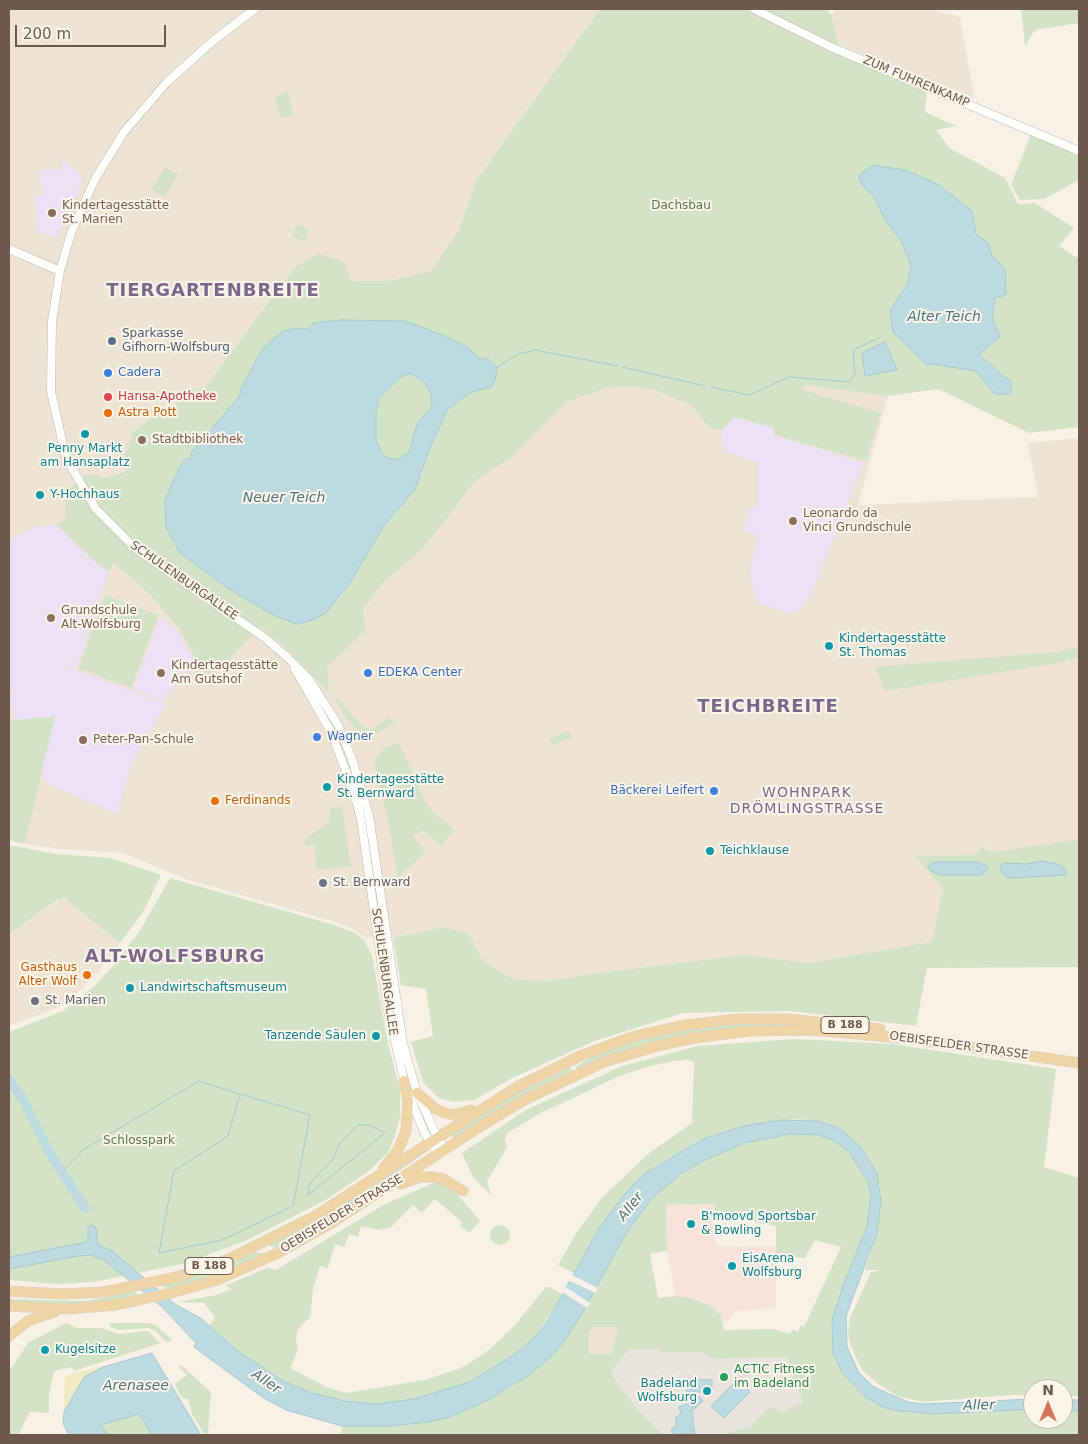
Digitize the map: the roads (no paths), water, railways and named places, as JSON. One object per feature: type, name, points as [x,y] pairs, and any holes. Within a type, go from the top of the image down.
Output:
[{"type":"main road","name":"OEBISFELDER STRASSE","points":[[489,1103],[546,1071],[598,1049],[658,1030],[714,1021],[789,1019],[1079,1056]]},
{"type":"main road","name":"OEBISFELDER STRASSE","points":[[9,1306],[70,1309],[144,1300],[217,1280],[271,1257],[372,1198],[442,1151],[526,1099],[580,1072],[646,1049],[715,1034],[767,1030],[812,1030],[913,1039],[1079,1062]]},
{"type":"main road","points":[[377,1176],[398,1150],[404,1137],[408,1110],[404,1080]]},
{"type":"main road","points":[[417,1093],[436,1109],[454,1115],[489,1103]]},
{"type":"main road","name":"B 188","points":[[433,1139],[489,1103]]},
{"type":"main road","name":"OEBISFELDER STRASSE","points":[[9,1291],[83,1294],[158,1282],[201,1269],[259,1246],[317,1215],[433,1139]]},
{"type":"main road","points":[[372,1198],[410,1180],[427,1176],[443,1179],[463,1191]]},
{"type":"main road","points":[[9,1336],[18,1327],[38,1316],[70,1309]]},
{"type":"street","name":"SCHULENBURGALLEE","points":[[255,9],[183,66],[124,132],[94,178],[81,207],[60,271],[52,321],[51,391],[58,430],[66,458],[83,490],[96,509],[136,549],[266,638],[287,657],[309,679],[322,698],[350,752],[369,816],[403,1043],[417,1093],[433,1139]]},
{"type":"street","name":"ZUM FUHRENKAMP","points":[[754,9],[845,53],[1079,151]]},
{"type":"street","points":[[9,249],[60,271]]},
{"type":"street","name":"SCHULENBURGALLEE","points":[[287,657],[312,695],[341,755],[361,819],[388,1010],[404,1080],[433,1139],[442,1151]]},
{"type":"street","points":[[341,755],[350,752]]},
{"type":"water","name":"Alter Teich","points":[[872,165],[905,170],[939,185],[972,211],[976,234],[988,243],[992,256],[1005,269],[1006,295],[995,298],[992,319],[1000,336],[979,355],[1011,382],[1011,394],[995,394],[976,371],[932,364],[927,365],[893,332],[890,311],[907,285],[911,266],[902,242],[884,218],[875,198],[862,185],[859,176]]},
{"type":"water","name":"Neuer Teich","points":[[341,320],[405,321],[445,336],[467,347],[478,358],[488,359],[497,367],[495,381],[491,387],[471,392],[447,410],[415,489],[383,527],[350,583],[326,613],[312,620],[297,624],[277,617],[229,589],[179,552],[166,527],[165,501],[179,468],[186,459],[192,459],[191,453],[239,397],[242,387],[263,348],[283,331],[299,328],[308,329],[313,323]],"holes":[[[411,373],[426,384],[431,394],[432,406],[417,424],[409,453],[395,460],[383,456],[376,440],[376,413],[379,398],[401,377]]]},
{"type":"water","points":[[885,342],[897,370],[865,376],[862,353]]},
{"type":"water","points":[[1043,861],[1060,865],[1066,870],[1066,875],[1011,878],[1005,876],[1000,870],[1004,863],[1027,864]]},
{"type":"water","points":[[933,862],[977,862],[985,865],[988,869],[981,875],[941,875],[933,872],[928,867]]},
{"type":"water","points":[[781,1120],[818,1121],[839,1128],[860,1146],[877,1174],[881,1201],[877,1233],[846,1316],[847,1347],[859,1373],[874,1387],[908,1402],[923,1404],[1023,1399],[1023,1410],[934,1414],[898,1411],[882,1407],[864,1396],[842,1372],[833,1353],[832,1321],[842,1289],[867,1227],[871,1195],[868,1181],[850,1153],[833,1140],[819,1135],[791,1134],[745,1143],[705,1160],[681,1174],[652,1198],[625,1235],[584,1310],[563,1343],[550,1358],[526,1377],[488,1400],[450,1417],[428,1422],[389,1426],[342,1426],[286,1410],[262,1397],[194,1347],[196,1343],[162,1307],[104,1260],[91,1255],[9,1269],[9,1257],[88,1242],[88,1227],[91,1225],[96,1228],[98,1245],[112,1251],[175,1304],[202,1319],[236,1350],[283,1381],[312,1393],[346,1401],[377,1404],[414,1399],[470,1382],[515,1354],[535,1337],[548,1320],[600,1227],[622,1197],[644,1174],[703,1139],[744,1126]]},
{"type":"water","name":"Arenasee","points":[[152,1353],[201,1435],[152,1435],[139,1414],[100,1425],[109,1435],[69,1435],[63,1424],[64,1412],[84,1377],[103,1367]]},
{"type":"water","points":[[687,1379],[712,1380],[712,1392],[687,1392],[685,1384]]},
{"type":"water","points":[[737,1380],[750,1392],[724,1418],[711,1406]]},
{"type":"water","points":[[696,1396],[700,1397],[703,1401],[692,1411],[695,1435],[690,1428],[692,1435],[681,1433],[681,1435],[674,1435],[671,1430],[677,1425],[675,1418],[681,1414],[679,1407],[685,1405],[686,1398],[692,1399]]},
{"type":"water","points":[[1073,1400],[1079,1400],[1079,1411],[1073,1411]]},
{"type":"waterway","points":[[711,387],[749,395],[789,377],[849,382],[855,374],[853,350],[881,337]]},
{"type":"waterway","points":[[497,367],[519,354],[535,350],[618,366]]},
{"type":"waterway","points":[[622,367],[705,386]]},
{"type":"waterway","name":"Aller","points":[[9,1079],[23,1100],[48,1150],[85,1208]]},
{"type":"waterway","points":[[62,1172],[84,1149],[199,1081],[310,1115],[293,1206],[222,1240],[159,1253],[174,1171],[228,1136],[240,1094]]},
{"type":"waterway","points":[[358,1125],[369,1125],[385,1133],[308,1195],[309,1186],[315,1177],[331,1162],[341,1142],[358,1125]]},
{"type":"place","name":"Kindertagesstätte St. Marien","points":[[52,213]]},
{"type":"place","name":"Sparkasse Gifhorn-Wolfsburg","points":[[112,341]]},
{"type":"place","name":"Cadera","points":[[108,373]]},
{"type":"place","name":"Hansa-Apotheke","points":[[108,397]]},
{"type":"place","name":"Astra Pott","points":[[108,413]]},
{"type":"place","name":"Penny Markt am Hansaplatz","points":[[85,434]]},
{"type":"place","name":"Stadtbibliothek","points":[[142,440]]},
{"type":"place","name":"Y-Hochhaus","points":[[40,495]]},
{"type":"place","name":"Leonardo da Vinci Grundschule","points":[[793,521]]},
{"type":"place","name":"Grundschule Alt-Wolfsburg","points":[[51,618]]},
{"type":"place","name":"Kindertagesstätte St. Thomas","points":[[829,646]]},
{"type":"place","name":"Kindertagesstätte Am Gutshof","points":[[161,673]]},
{"type":"place","name":"EDEKA Center","points":[[368,673]]},
{"type":"place","name":"Wagner","points":[[317,737]]},
{"type":"place","name":"Peter-Pan-Schule","points":[[83,740]]},
{"type":"place","name":"Kindertagesstätte St. Bernward","points":[[327,787]]},
{"type":"place","name":"Bäckerei Leifert","points":[[714,791]]},
{"type":"place","name":"Ferdinands","points":[[215,801]]},
{"type":"place","name":"Teichklause","points":[[710,851]]},
{"type":"place","name":"St. Bernward","points":[[323,883]]},
{"type":"place","name":"Gasthaus Alter Wolf","points":[[87,975]]},
{"type":"place","name":"Landwirtschaftsmuseum","points":[[130,988]]},
{"type":"place","name":"St. Marien","points":[[35,1001]]},
{"type":"place","name":"Tanzende Säulen","points":[[376,1036]]},
{"type":"place","name":"B'moovd Sportsbar & Bowling","points":[[691,1224]]},
{"type":"place","name":"EisArena Wolfsburg","points":[[732,1266]]},
{"type":"place","name":"Kugelsitze","points":[[45,1350]]},
{"type":"place","name":"ACTIC Fitness im Badeland","points":[[724,1377]]},
{"type":"place","name":"Badeland Wolfsburg","points":[[707,1391]]},
{"type":"district","name":"TIERGARTENBREITE","points":[[213,291]]},
{"type":"district","name":"TEICHBREITE","points":[[768,707]]},
{"type":"district","name":"WOHNPARK DRÖMLINGSTRASSE","points":[[807,802]]},
{"type":"district","name":"ALT-WOLFSBURG","points":[[175,957]]},
{"type":"park label","name":"Dachsbau","points":[[681,206]]},
{"type":"park label","name":"Schlosspark","points":[[139,1141]]}]
